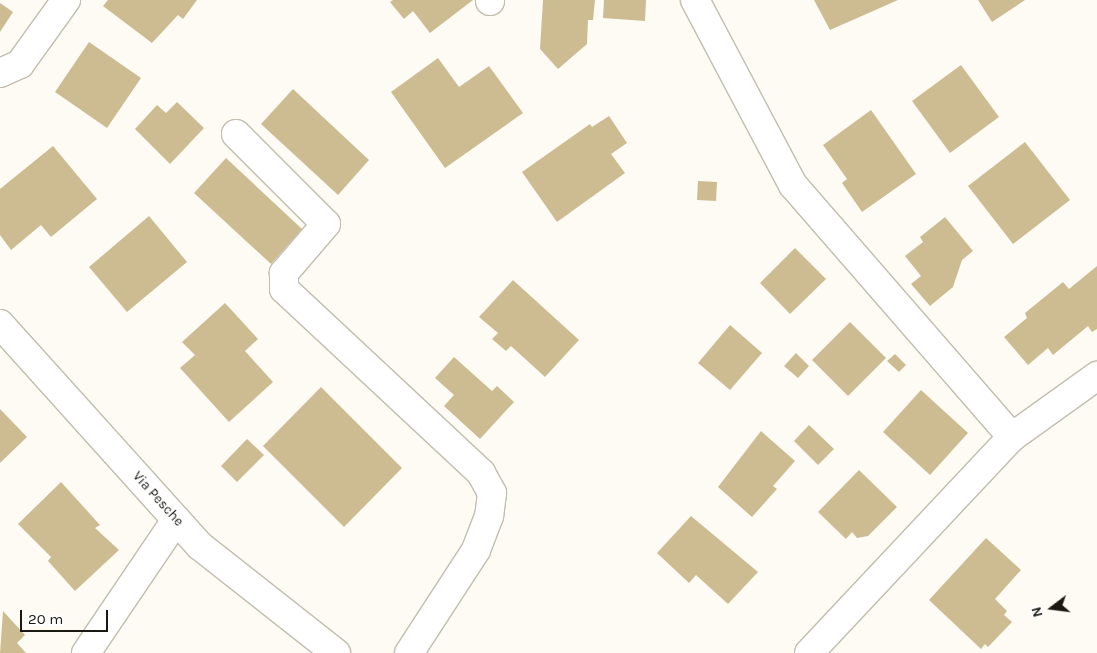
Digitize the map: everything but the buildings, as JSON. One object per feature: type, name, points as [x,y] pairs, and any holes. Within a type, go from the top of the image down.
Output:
[{"type":"street","points":[[0,73],[20,64],[66,0]]},
{"type":"street","points":[[694,0],[793,185],[1012,437]]},
{"type":"street","points":[[236,134],[326,224],[284,273],[284,289],[482,473],[492,493],[489,516],[476,550],[409,653]]},
{"type":"street","name":"Via Pesche","points":[[0,324],[200,546],[336,653]]},
{"type":"street","points":[[808,653],[1012,437],[1097,376]]},
{"type":"street","points":[[86,653],[176,520]]}]
